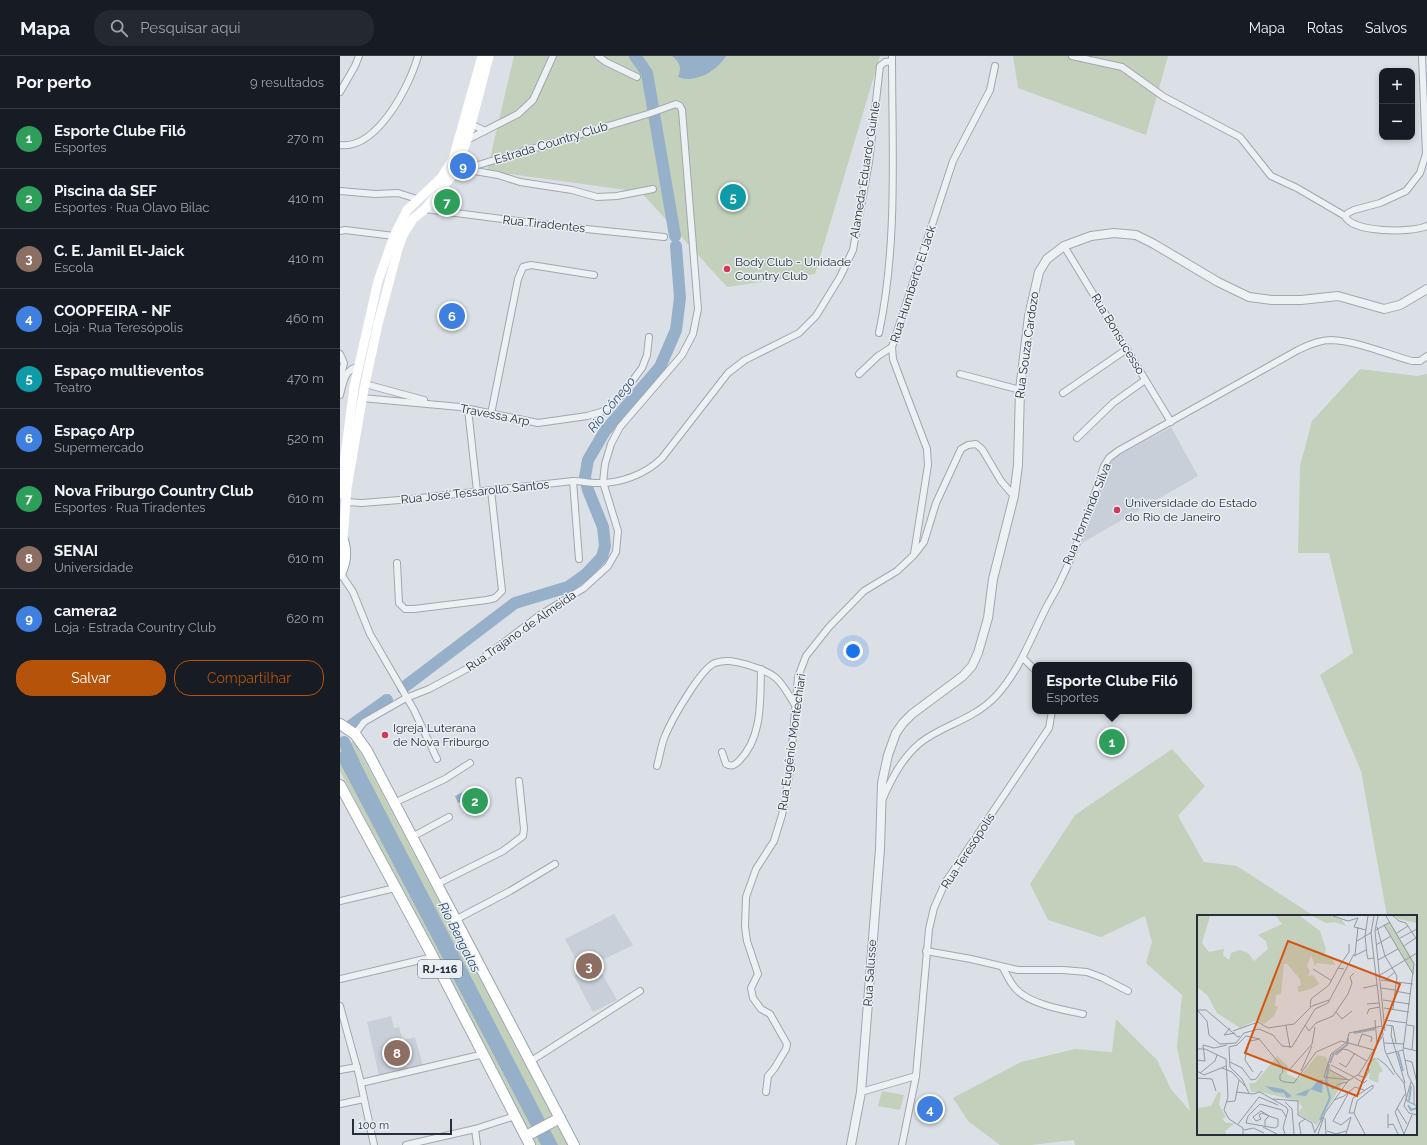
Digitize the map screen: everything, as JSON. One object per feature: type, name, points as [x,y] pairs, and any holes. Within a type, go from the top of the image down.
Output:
[{"type":"main road","points":[[340,494],[358,366],[378,282],[394,236],[407,210],[441,178],[453,159],[482,56]]},
{"type":"main road","points":[[340,574],[346,556],[342,536],[362,398],[378,324],[398,249],[403,235],[410,224],[455,172],[467,140],[489,56]]},
{"type":"main road","name":"RJ-116","points":[[340,724],[355,734],[367,751],[455,920],[531,1061],[557,1120],[574,1145]]},
{"type":"main road","name":"RJ-116","points":[[340,785],[343,796],[433,957],[516,1116],[528,1134],[530,1145]]},
{"type":"main road","points":[[528,1134],[557,1120]]},
{"type":"street","points":[[340,92],[355,66],[358,56]]},
{"type":"street","points":[[340,145],[346,146],[358,143],[380,126],[403,93],[413,73],[418,56]]},
{"type":"street","points":[[467,140],[518,114],[533,100],[553,56]]},
{"type":"street","points":[[598,56],[611,65],[638,77]]},
{"type":"street","points":[[1072,56],[1122,67],[1164,97],[1240,138],[1271,176],[1297,188],[1345,216],[1347,221],[1352,225],[1401,231],[1427,226]]},
{"type":"street","points":[[1345,216],[1354,210],[1380,203],[1406,191],[1420,173],[1426,154],[1422,56]]},
{"type":"street","points":[[879,333],[883,312],[891,236],[893,154],[892,58]]},
{"type":"street","name":"Alameda Eduardo Guinle","points":[[603,482],[627,479],[653,467],[662,458],[728,373],[745,360],[799,333],[816,316],[840,277],[853,250],[869,162],[880,66],[892,58]]},
{"type":"street","name":"Rua Humberto El Jack","points":[[914,555],[928,464],[927,449],[896,370],[892,347],[954,161],[990,90],[995,66]]},
{"type":"street","name":"Estrada Country Club","points":[[455,172],[662,110],[676,104],[680,106],[682,110],[698,309],[693,334],[682,355],[620,427],[611,444],[605,464],[603,482]]},
{"type":"street","points":[[471,124],[485,131]]},
{"type":"street","points":[[467,169],[498,175],[520,182],[572,190],[597,197],[617,196],[653,188]]},
{"type":"street","points":[[340,191],[375,194],[398,193],[417,199]]},
{"type":"street","name":"Rua Tiradentes","points":[[424,209],[557,226],[664,236]]},
{"type":"street","points":[[342,230],[394,236]]},
{"type":"street","name":"Rua Souza Cardozo","points":[[882,801],[882,783],[888,755],[896,733],[912,714],[963,676],[972,666],[978,653],[988,618],[994,579],[1014,496],[1018,465],[1020,390],[1029,316],[1039,272],[1048,259],[1064,246],[1090,236],[1114,233],[1136,235],[1191,264],[1218,282],[1249,297],[1272,300],[1301,300],[1338,296],[1384,309],[1400,305],[1427,289]]},
{"type":"street","name":"Rua Bonsucesso","points":[[1064,246],[1171,422]]},
{"type":"street","points":[[490,414],[518,279],[523,267],[531,265],[594,275]]},
{"type":"street","name":"Travessa Arp","points":[[362,398],[439,404],[538,423],[562,421],[601,412],[612,406],[642,368],[647,355],[649,336]]},
{"type":"street","name":"Rua Hormindo Silva","points":[[882,801],[896,770],[919,744],[981,710],[997,695],[1023,658],[1047,605],[1060,582],[1083,526],[1104,466],[1109,458],[1118,451],[1298,350],[1316,342],[1330,340],[1354,344],[1412,361],[1420,361],[1427,356]]},
{"type":"street","points":[[859,374],[878,356],[892,347]]},
{"type":"street","points":[[1063,393],[1127,349]]},
{"type":"street","points":[[340,354],[344,363],[340,378]]},
{"type":"street","points":[[340,396],[348,372],[352,368],[358,366]]},
{"type":"street","points":[[960,374],[1020,390]]},
{"type":"street","points":[[1077,438],[1113,403],[1145,380]]},
{"type":"street","name":"Travessa Arp","points":[[365,384],[439,404]]},
{"type":"street","points":[[468,409],[477,491]]},
{"type":"street","name":"Rua Eugênio Montechiari","points":[[766,1092],[768,1076],[786,1049],[787,1044],[770,1014],[761,1009],[753,998],[751,988],[758,974],[747,942],[745,927],[746,897],[756,869],[774,841],[782,815],[790,770],[798,677],[806,656],[829,627],[864,591],[897,571],[914,555],[924,542],[936,503],[961,449],[968,444],[976,444],[982,449],[1001,482],[1014,496]]},
{"type":"street","points":[[573,481],[579,559]]},
{"type":"street","name":"Rua José Tessarollo Santos","points":[[346,502],[362,504],[573,481],[595,483],[603,482]]},
{"type":"street","name":"Rua Trajano de Almeida","points":[[355,734],[364,722],[406,698],[474,665],[540,615],[584,588],[608,566],[616,552],[618,531],[603,482]]},
{"type":"street","points":[[397,563],[399,603],[405,609],[495,598],[502,591],[492,490]]},
{"type":"street","points":[[340,574],[353,592],[379,651],[406,698],[437,759]]},
{"type":"street","points":[[1023,658],[1032,667]]},
{"type":"street","points":[[657,766],[665,736],[678,711],[700,677],[713,664],[724,661],[735,662],[771,673],[781,681],[795,705]]},
{"type":"street","points":[[722,752],[726,764],[730,766],[736,765],[743,757],[756,734],[760,710],[761,669]]},
{"type":"street","name":"Rua Teresópolis","points":[[902,1145],[916,1076],[926,952],[934,908],[945,883],[1049,728],[1051,714]]},
{"type":"street","points":[[394,803],[445,779],[470,763]]},
{"type":"street","points":[[437,884],[503,851],[523,836],[524,829],[519,781]]},
{"type":"street","name":"Rua Salusse","points":[[851,1145],[861,1092],[880,849],[882,801]]},
{"type":"street","points":[[412,837],[449,817]]},
{"type":"street","points":[[455,920],[510,891],[556,864]]},
{"type":"street","points":[[340,901],[395,888]]},
{"type":"street","points":[[926,952],[971,959],[1003,968],[1087,972],[1128,991]]},
{"type":"street","points":[[340,979],[433,957]]},
{"type":"street","points":[[1003,968],[1011,983],[1024,996],[1048,1005],[1083,1014]]},
{"type":"street","points":[[531,1061],[640,991]]},
{"type":"street","points":[[340,1006],[357,1066],[374,1145]]},
{"type":"street","points":[[361,1083],[484,1054]]},
{"type":"street","points":[[340,1070],[357,1066]]},
{"type":"street","points":[[861,1092],[916,1076]]},
{"type":"street","points":[[340,1104],[364,1099]]},
{"type":"street","points":[[406,1145],[475,1129],[516,1116]]},
{"type":"street","points":[[475,1129],[477,1145]]},
{"type":"shaded area","name":"Universidade do Estado do Rio de Janeiro","points":[[1171,427],[1198,476],[1082,543],[1110,460]]},
{"type":"shaded area","points":[[614,914],[633,945],[596,963],[617,1000],[593,1012],[574,976],[581,969],[565,939]]},
{"type":"shaded area","points":[[391,1016],[394,1028],[399,1027],[403,1040],[415,1037],[423,1066],[379,1076],[367,1022]]},
{"type":"green space","points":[[514,56],[880,56],[815,274],[727,287],[641,192],[487,171]]},
{"type":"green space","points":[[1013,56],[1168,56],[1146,135],[1018,88]]},
{"type":"green space","points":[[441,197],[458,199],[457,207],[433,205]]},
{"type":"green space","points":[[1360,369],[1417,376],[1427,374],[1427,1145],[1075,1145],[1074,1140],[1031,1145],[1000,1145],[968,1121],[953,1098],[1021,1062],[1075,1049],[1112,1052],[1116,1019],[1157,1060],[1171,1089],[1190,1111],[1177,1047],[1182,995],[1146,963],[1152,942],[1145,916],[1101,937],[1048,920],[1030,884],[1075,815],[1172,749],[1205,786],[1178,816],[1204,862],[1237,866],[1312,915],[1197,915],[1197,1135],[1417,1135],[1417,915],[1387,915],[1361,771],[1320,675],[1353,653],[1329,553],[1298,553],[1300,466],[1312,421]]},
{"type":"green space","points":[[353,741],[568,1145],[535,1145],[340,771],[340,748]]},
{"type":"green space","points":[[882,1091],[904,1095],[900,1110],[878,1106]]},
{"type":"water","points":[[672,56],[726,56],[717,67],[705,75],[685,79],[678,77],[680,65]]},
{"type":"water","points":[[352,747],[558,1145],[541,1145],[340,763],[340,752]]},
{"type":"water","points":[[475,786],[486,808],[475,815],[466,799],[458,803],[455,796]]},
{"type":"waterway","name":"Rio Cônego","points":[[635,56],[647,73],[675,236]]},
{"type":"waterway","name":"Rio Cônego","points":[[403,688],[515,603],[568,587],[586,574],[602,557],[605,546],[603,527],[588,490],[585,477],[588,460],[605,431],[660,367],[676,330],[680,298],[676,246]]},
{"type":"waterway","name":"Rio Cônego","points":[[349,727],[387,700]]},
{"type":"waterway","name":"Rio Bengalas","points":[[344,742],[354,763]]},
{"type":"place","name":"camera2","points":[[463,166]]},
{"type":"place","name":"Espaço multieventos","points":[[733,197]]},
{"type":"place","name":"Nova Friburgo Country Club","points":[[447,202]]},
{"type":"place","name":"Body Club - Unidade Country Club","points":[[727,269]]},
{"type":"place","name":"Espaço Arp","points":[[452,316]]},
{"type":"place","name":"Universidade do Estado do Rio de Janeiro","points":[[1117,510]]},
{"type":"place","name":"Igreja Luterana de Nova Friburgo","points":[[385,735]]},
{"type":"place","name":"Esporte Clube Filó","points":[[1112,742]]},
{"type":"place","name":"Piscina da SEF","points":[[475,801]]},
{"type":"place","name":"C. E. Jamil El-Jaick","points":[[589,966]]},
{"type":"place","name":"SENAI","points":[[397,1053]]},
{"type":"place","name":"COOPFEIRA - NF","points":[[930,1109]]}]
